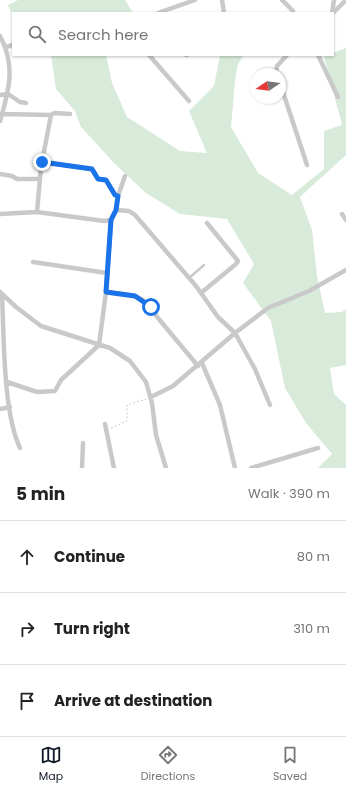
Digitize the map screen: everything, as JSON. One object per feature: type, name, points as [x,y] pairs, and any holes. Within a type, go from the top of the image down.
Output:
[{"type":"street","points":[[161,12],[194,0]]},
{"type":"street","points":[[222,0],[224,12]]},
{"type":"street","points":[[282,0],[293,11]]},
{"type":"street","points":[[333,12],[334,0]]},
{"type":"street","points":[[334,12],[346,0]]},
{"type":"street","points":[[0,36],[6,47],[10,70],[8,94],[0,121]]},
{"type":"street","points":[[6,47],[12,45]]},
{"type":"street","points":[[150,56],[189,101]]},
{"type":"street","points":[[277,68],[286,56]]},
{"type":"street","points":[[318,56],[338,97]]},
{"type":"street","points":[[0,95],[8,94],[20,102],[26,103]]},
{"type":"street","points":[[286,101],[307,165]]},
{"type":"street","points":[[2,114],[70,114]]},
{"type":"street","points":[[37,212],[39,179],[51,115]]},
{"type":"street","points":[[42,162],[92,169]]},
{"type":"street","points":[[0,174],[12,176],[17,179],[39,179]]},
{"type":"street","points":[[7,382],[37,392],[55,391],[61,380],[99,345],[106,292],[111,220],[116,210],[118,196],[125,176]]},
{"type":"street","points":[[116,210],[129,211],[135,215],[189,278],[218,317],[235,333],[255,369],[270,405]]},
{"type":"street","points":[[0,214],[37,212],[104,222],[111,220]]},
{"type":"street","points":[[342,214],[346,220]]},
{"type":"street","points":[[201,293],[238,261],[207,223]]},
{"type":"street","points":[[34,262],[107,273]]},
{"type":"street","points":[[149,398],[174,386],[200,365],[235,333],[268,308],[309,291],[346,270]]},
{"type":"street","points":[[106,292],[135,296],[143,300],[151,307],[200,365],[220,405],[235,468]]},
{"type":"street","points":[[1,294],[41,326],[110,348],[130,361],[146,382],[156,435],[166,468]]},
{"type":"street","points":[[1,294],[10,407],[15,438],[20,448]]},
{"type":"street","points":[[0,409],[10,407]]},
{"type":"street","points":[[105,424],[114,468]]},
{"type":"street","points":[[82,468],[83,443]]},
{"type":"street","points":[[251,468],[318,448]]},
{"type":"street","points":[[272,462],[274,468]]},
{"type":"lane","points":[[189,278],[204,265]]},
{"type":"path","points":[[92,169],[98,179],[106,180],[115,195],[118,196]]},
{"type":"path","points":[[106,429],[127,421],[127,406],[149,398]]},
{"type":"green space","points":[[18,0],[125,0],[132,12],[12,12],[12,15],[8,5]]},
{"type":"green space","points":[[346,48],[346,155],[300,197],[312,230],[317,276],[325,313],[342,312],[346,309],[346,365],[330,368],[334,394],[346,405],[346,468],[318,468],[332,454],[306,423],[285,388],[271,321],[243,283],[254,264],[227,219],[180,214],[146,193],[115,164],[81,127],[75,111],[56,89],[51,56],[106,56],[112,83],[127,117],[180,151],[207,153],[189,111],[214,86],[220,56],[243,56],[238,64],[235,81],[231,127],[258,173],[292,195],[324,169],[324,131],[342,125],[324,57],[334,56],[334,53]]},
{"type":"route","points":[[42,162],[92,169],[98,179],[106,180],[115,195],[118,196],[116,210],[111,220],[106,292],[135,296],[143,300],[151,307]]}]
